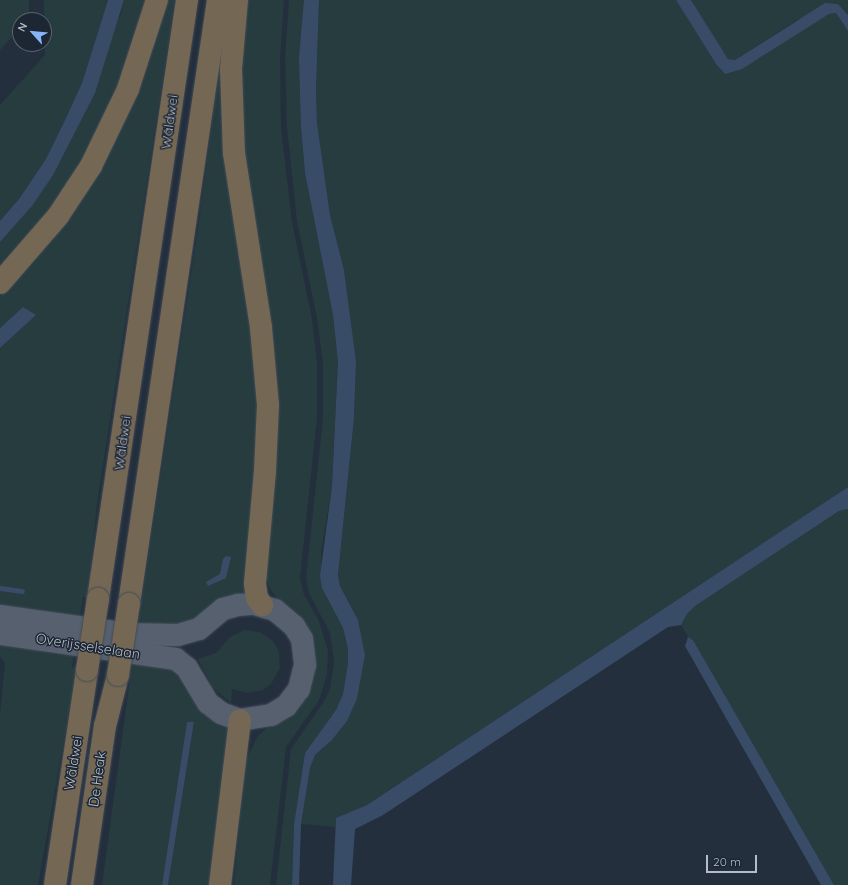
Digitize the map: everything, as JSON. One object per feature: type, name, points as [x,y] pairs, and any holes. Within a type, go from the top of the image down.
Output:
[{"type":"highway","points":[[0,283],[58,216],[91,166],[128,88],[157,0]]},
{"type":"highway","name":"Wâldwei","points":[[55,885],[187,0]]},
{"type":"highway","points":[[93,885],[115,727],[118,675],[218,0]]},
{"type":"highway","points":[[237,0],[231,84],[234,153],[261,328],[268,405],[266,471],[255,584],[257,598],[262,605]]},
{"type":"highway","name":"De Heak","points":[[82,885],[105,726],[118,675]]},
{"type":"highway","points":[[220,885],[240,720]]},
{"type":"main road","points":[[245,603],[262,605],[283,615],[299,632],[304,648],[304,673],[299,689],[286,706],[271,715],[240,720],[221,713],[208,703],[187,668],[184,646],[199,629],[223,609],[245,603]]},
{"type":"main road","name":"Overijsselselaan","points":[[0,616],[129,634],[184,646]]},
{"type":"main road","points":[[184,646],[205,643],[220,626],[246,616],[262,618],[284,634],[289,641],[294,661],[288,683],[281,693],[268,703],[243,709],[240,720]]},
{"type":"main road","name":"Overijsselselaan","points":[[0,634],[184,646]]},
{"type":"green space","points":[[0,0],[29,0],[29,12],[12,12],[12,37],[0,50]]},
{"type":"green space","points":[[44,0],[108,0],[82,83],[46,159],[19,199],[0,221],[0,105],[45,55],[45,52],[52,52],[52,12],[44,12]]},
{"type":"green space","points":[[124,0],[151,0],[146,19],[76,181],[0,269],[0,242],[32,206],[121,14]]},
{"type":"green space","points":[[161,0],[175,0],[97,504],[88,597],[83,597],[80,618],[0,607],[0,348],[36,315],[23,307],[0,328],[0,297],[58,228]]},
{"type":"green space","points":[[243,0],[284,0],[280,58],[281,128],[292,222],[312,319],[317,364],[317,417],[300,578],[304,595],[319,621],[328,651],[327,674],[319,700],[286,747],[270,885],[234,885],[245,762],[258,736],[306,693],[281,604],[272,592],[265,577],[270,499],[240,152]]},
{"type":"green space","points":[[289,0],[304,0],[301,127],[305,173],[333,315],[338,362],[332,486],[321,552],[322,588],[343,628],[348,649],[348,663],[343,694],[336,710],[305,753],[294,824],[292,885],[276,885],[291,749],[323,703],[330,689],[334,662],[330,633],[309,593],[306,578],[323,418],[323,364],[317,318],[297,221],[287,128],[285,58]]},
{"type":"green space","points":[[319,0],[676,0],[716,64],[725,74],[829,14],[836,13],[848,31],[848,487],[367,805],[336,818],[335,827],[301,824],[310,768],[315,755],[332,740],[347,721],[357,699],[365,655],[358,620],[340,586],[338,575],[354,418],[356,361],[344,270],[330,215],[317,123],[316,90]]},
{"type":"green space","points":[[691,0],[848,0],[848,15],[838,4],[795,21],[735,60],[728,59]]},
{"type":"green space","points":[[224,32],[262,405],[247,594],[181,624],[138,625],[198,229]]},
{"type":"green space","points":[[848,509],[848,885],[834,885],[693,640],[688,637],[681,625],[687,614],[695,606],[839,511]]},
{"type":"green space","points":[[245,630],[260,632],[274,642],[279,652],[280,668],[271,684],[263,690],[248,693],[232,689],[231,703],[212,687],[198,659],[216,653],[230,637]]},
{"type":"green space","points":[[0,643],[75,649],[72,667],[77,668],[38,885],[0,885],[0,714],[5,663],[0,656]]},
{"type":"green space","points":[[133,657],[163,663],[231,725],[210,885],[168,885],[194,723],[187,722],[162,885],[102,885]]},
{"type":"water","points":[[108,0],[124,0],[95,93],[53,175],[32,206],[0,242],[0,221],[19,199],[46,159],[82,83]]},
{"type":"water","points":[[304,0],[319,0],[316,90],[317,123],[330,215],[344,270],[356,361],[354,418],[338,575],[340,586],[358,620],[365,655],[357,699],[347,721],[332,740],[315,755],[310,768],[301,824],[299,885],[292,885],[294,824],[305,753],[336,710],[343,694],[348,663],[348,649],[343,628],[322,588],[320,576],[332,486],[338,362],[333,315],[305,173],[301,127],[299,58]]},
{"type":"water","points":[[676,0],[691,0],[728,59],[735,60],[825,3],[838,4],[848,15],[848,31],[836,13],[829,14],[742,69],[725,74],[716,64]]},
{"type":"water","points":[[23,307],[36,315],[0,348],[0,328]]},
{"type":"water","points":[[848,487],[848,509],[839,511],[695,606],[687,614],[681,625],[668,627],[383,815],[355,829],[351,885],[333,885],[336,818],[367,805]]},
{"type":"water","points":[[226,556],[231,557],[226,578],[208,586],[206,582],[220,574],[223,559]]},
{"type":"water","points":[[688,637],[693,640],[834,885],[821,885],[685,646]]},
{"type":"water","points":[[187,722],[194,722],[168,885],[162,885]]},
{"type":"waterway","points":[[0,588],[22,591]]}]
